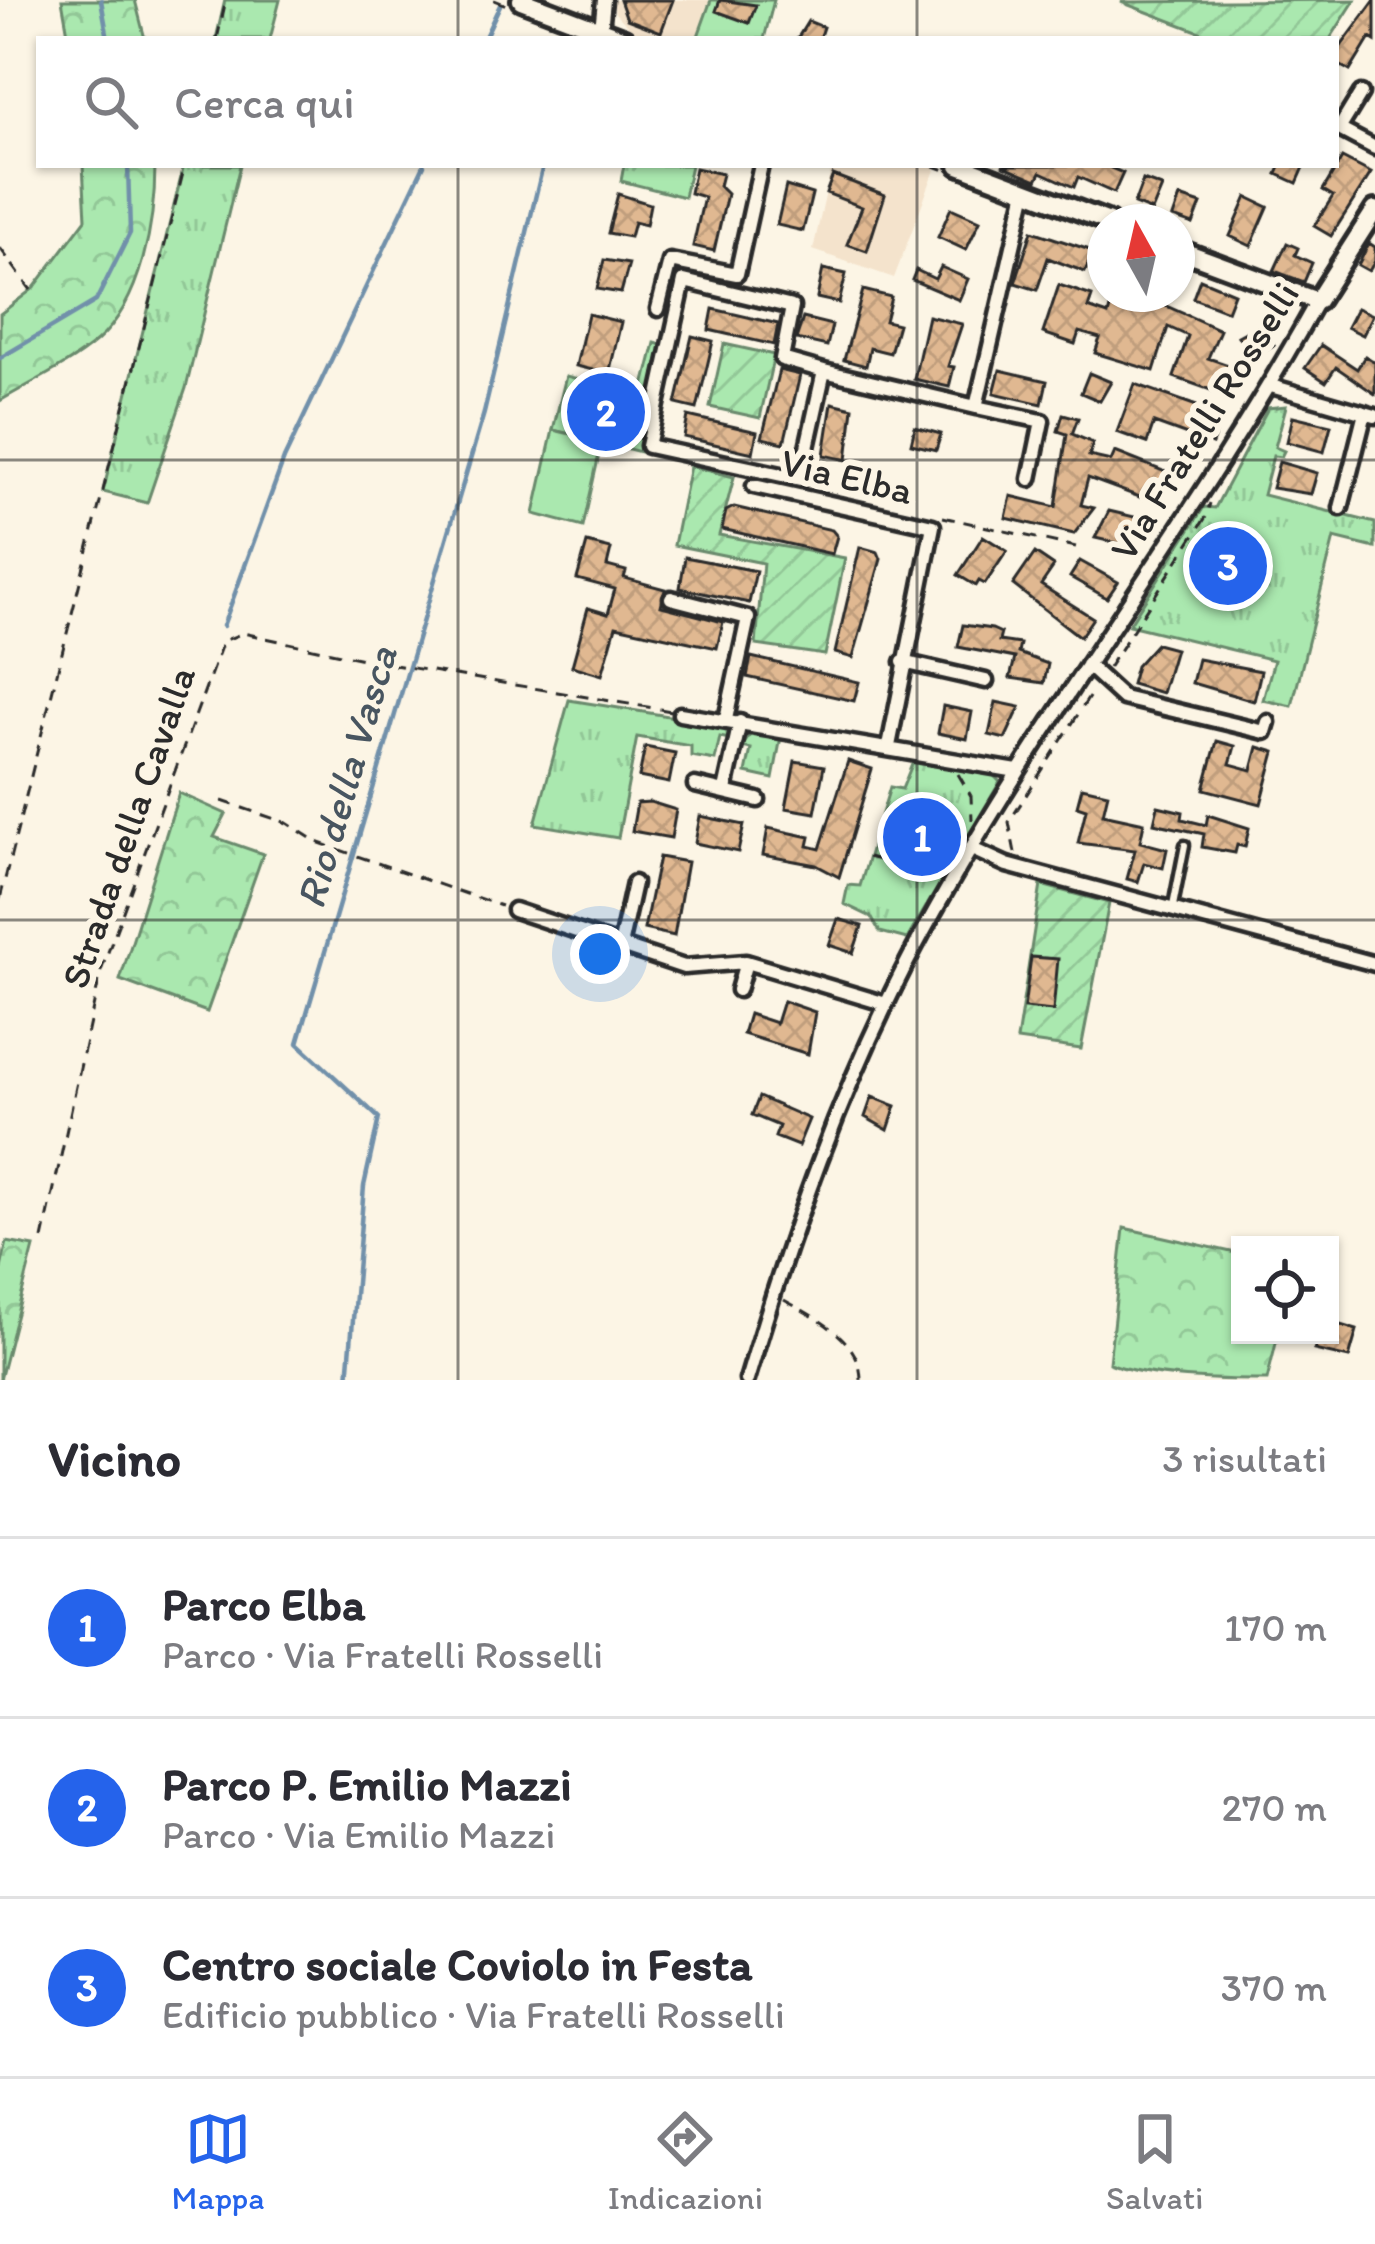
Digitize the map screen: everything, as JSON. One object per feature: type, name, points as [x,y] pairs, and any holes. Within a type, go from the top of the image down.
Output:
[{"type":"street","points":[[520,0],[616,36]]},
{"type":"street","points":[[601,30],[604,0]]},
{"type":"street","points":[[1361,93],[1339,129],[1375,148]]},
{"type":"street","points":[[658,309],[670,261],[737,274],[760,168]]},
{"type":"street","points":[[993,171],[1026,190],[1087,214]]},
{"type":"street","points":[[976,407],[1026,190]]},
{"type":"street","name":"Via Fratelli Rosselli","points":[[747,1380],[842,1102],[967,845],[1271,386],[1317,301],[1375,211]]},
{"type":"street","points":[[1195,256],[1317,301]]},
{"type":"street","points":[[824,371],[800,479],[648,446],[684,281],[792,307],[782,359],[1042,421],[1030,479]]},
{"type":"street","points":[[1271,386],[1370,414],[1340,508]]},
{"type":"street","name":"Via Elba","points":[[754,486],[932,526],[889,746]]},
{"type":"street","points":[[671,598],[748,618],[725,790]]},
{"type":"street","points":[[903,662],[986,681]]},
{"type":"street","points":[[1088,664],[1127,699],[1265,732],[1268,722]]},
{"type":"street","points":[[680,714],[1017,771]]},
{"type":"street","points":[[695,785],[758,800]]},
{"type":"street","points":[[967,845],[1013,867],[1375,964]]},
{"type":"street","points":[[620,946],[634,883]]},
{"type":"street","points":[[514,910],[684,967],[746,962],[886,1004]]},
{"type":"street","points":[[738,990],[746,962]]},
{"type":"lane","points":[[1172,910],[1186,845]]},
{"type":"path","points":[[218,36],[226,0]]},
{"type":"path","points":[[0,899],[184,168]]},
{"type":"path","points":[[0,248],[31,290]]},
{"type":"path","points":[[1013,867],[1009,821],[1206,518],[1219,487]]},
{"type":"path","points":[[932,526],[935,515],[1076,547]]},
{"type":"path","name":"Strada della Cavalla","points":[[43,1239],[101,971],[219,647],[243,632],[680,714]]},
{"type":"path","points":[[952,768],[971,796],[969,827]]},
{"type":"path","points":[[222,801],[514,910]]},
{"type":"path","points":[[868,857],[919,870],[967,845]]},
{"type":"path","points":[[945,872],[953,856]]},
{"type":"path","points":[[774,1294],[847,1342],[859,1359],[861,1380]]},
{"type":"shaded area","points":[[613,0],[711,0],[698,36],[647,36],[632,30],[615,13]]},
{"type":"shaded area","points":[[831,168],[936,168],[894,278],[813,250]]},
{"type":"green space","points":[[62,0],[135,0],[144,36],[68,36]]},
{"type":"green space","points":[[225,0],[280,0],[271,36],[217,36]]},
{"type":"green space","points":[[711,0],[774,0],[765,36],[698,36]]},
{"type":"green space","points":[[1355,0],[1332,36],[1210,36],[1121,2]]},
{"type":"green space","points":[[83,168],[155,168],[143,259],[112,325],[62,366],[0,401],[0,314],[34,288],[86,219]]},
{"type":"green space","points":[[183,168],[239,168],[186,388],[147,503],[103,492]]},
{"type":"green space","points":[[623,168],[690,168],[684,197],[621,181]]},
{"type":"green space","points":[[655,343],[669,347],[644,453],[553,430],[566,376],[642,394]]},
{"type":"green space","points":[[724,344],[774,355],[760,418],[710,407]]},
{"type":"green space","points":[[1286,406],[1275,447],[1284,451],[1281,457],[1273,456],[1263,495],[1375,523],[1375,548],[1334,538],[1292,706],[1263,700],[1274,660],[1129,625],[1204,507],[1215,508],[1268,408]]},
{"type":"green space","points":[[553,430],[602,441],[583,527],[534,514]]},
{"type":"green space","points":[[690,466],[734,477],[719,535],[845,558],[825,655],[756,645],[763,563],[674,545]]},
{"type":"green space","points":[[569,700],[718,724],[728,729],[730,739],[720,737],[715,760],[691,756],[691,746],[637,737],[618,838],[535,824]]},
{"type":"green space","points":[[752,732],[781,737],[773,779],[746,773],[751,749],[742,747]]},
{"type":"green space","points":[[913,762],[992,774],[1000,782],[907,939],[880,932],[871,917],[844,904],[848,885],[860,886],[890,787],[902,789]]},
{"type":"green space","points":[[179,793],[226,814],[214,837],[263,854],[207,1012],[120,980]]},
{"type":"green space","points":[[1041,885],[1109,903],[1081,1049],[1017,1040]]},
{"type":"green space","points":[[1124,1228],[1231,1252],[1231,1344],[1276,1344],[1267,1380],[1165,1375],[1109,1363]]},
{"type":"green space","points":[[7,1242],[34,1247],[0,1380],[0,1273]]},
{"type":"building","points":[[620,0],[673,0],[661,32],[627,19]]},
{"type":"building","points":[[720,0],[756,5],[749,23],[716,11]]},
{"type":"building","points":[[1375,0],[1375,41],[1370,38],[1350,71],[1339,65],[1339,49]]},
{"type":"building","points":[[808,21],[823,27],[820,36],[799,36]]},
{"type":"building","points":[[1342,158],[1371,173],[1331,236],[1314,226],[1333,196],[1323,190]]},
{"type":"building","points":[[695,168],[722,174],[719,186],[727,194],[714,251],[693,246],[704,197],[690,193]]},
{"type":"building","points":[[1009,168],[1111,168],[1123,173],[1114,193],[1078,177],[1074,187],[1041,172],[1037,180]]},
{"type":"building","points":[[1280,168],[1304,168],[1297,183],[1277,174]]},
{"type":"building","points":[[833,175],[885,195],[867,251],[847,244],[862,207],[826,193]]},
{"type":"building","points":[[1143,180],[1162,187],[1155,204],[1134,204]]},
{"type":"building","points":[[786,186],[812,194],[803,231],[777,225]]},
{"type":"building","points":[[618,194],[650,204],[646,225],[634,222],[630,237],[608,233]]},
{"type":"building","points":[[1180,197],[1201,204],[1195,219],[1195,204],[1178,204]]},
{"type":"building","points":[[1247,197],[1268,207],[1251,246],[1230,236]]},
{"type":"building","points":[[951,208],[980,221],[966,250],[938,237]]},
{"type":"building","points":[[1032,231],[1087,249],[1085,272],[1048,258],[1037,290],[1015,283]]},
{"type":"building","points":[[1287,243],[1298,248],[1295,255],[1312,263],[1304,282],[1274,271]]},
{"type":"building","points":[[1369,243],[1375,247],[1375,261],[1369,271],[1358,265]]},
{"type":"building","points":[[604,260],[629,264],[621,293],[597,289]]},
{"type":"building","points":[[941,267],[968,279],[959,300],[912,280],[916,270],[935,279]]},
{"type":"building","points":[[823,269],[846,274],[839,303],[817,298]]},
{"type":"building","points":[[1200,279],[1234,293],[1227,311],[1195,299]]},
{"type":"building","points":[[1059,285],[1087,294],[1087,312],[1180,312],[1220,330],[1208,358],[1237,368],[1228,396],[1174,377],[1188,336],[1168,327],[1154,371],[1095,353],[1100,338],[1079,332],[1075,344],[1043,333]]},
{"type":"building","points":[[863,290],[891,297],[885,321],[898,324],[890,353],[870,348],[866,366],[844,360]]},
{"type":"building","points":[[1357,308],[1373,315],[1363,335],[1347,327]]},
{"type":"building","points":[[713,309],[778,324],[774,345],[709,330]]},
{"type":"building","points":[[588,314],[621,322],[609,374],[576,366]]},
{"type":"building","points":[[928,316],[962,324],[948,366],[954,367],[949,387],[914,379]]},
{"type":"building","points":[[803,318],[832,325],[827,346],[796,339]]},
{"type":"building","points":[[1262,323],[1274,345],[1250,356],[1238,336]]},
{"type":"building","points":[[692,336],[713,341],[697,409],[676,404]]},
{"type":"building","points":[[1321,345],[1357,369],[1365,356],[1375,362],[1375,394],[1336,367],[1326,382],[1305,368]]},
{"type":"building","points":[[779,370],[800,375],[784,443],[762,438]]},
{"type":"building","points":[[1000,370],[1047,381],[1042,404],[994,393]]},
{"type":"building","points":[[1089,373],[1111,382],[1100,401],[1081,393]]},
{"type":"building","points":[[1135,384],[1222,415],[1212,444],[1154,423],[1147,443],[1117,432]]},
{"type":"building","points":[[832,403],[853,408],[847,460],[824,455]]},
{"type":"building","points":[[1063,414],[1078,418],[1072,434],[1093,443],[1089,456],[1111,461],[1115,452],[1171,474],[1167,485],[1151,482],[1145,499],[1088,478],[1081,505],[1094,508],[1074,534],[1006,518],[1011,496],[1056,507],[1067,434],[1058,431]]},
{"type":"building","points":[[688,416],[757,432],[753,453],[684,437]]},
{"type":"building","points":[[1293,416],[1331,425],[1324,452],[1287,442]]},
{"type":"building","points":[[915,427],[941,434],[936,450],[911,444]]},
{"type":"building","points":[[1279,462],[1317,473],[1311,494],[1272,488]]},
{"type":"building","points":[[734,507],[832,530],[837,536],[832,554],[722,529],[726,511]]},
{"type":"building","points":[[1109,511],[1143,519],[1134,547],[1095,538]]},
{"type":"building","points":[[983,536],[1007,551],[985,584],[979,581],[976,586],[958,575]]},
{"type":"building","points":[[587,543],[611,549],[607,566],[626,571],[624,578],[665,589],[661,606],[723,622],[717,648],[616,626],[602,675],[572,666],[588,608],[608,614],[615,589],[577,579]]},
{"type":"building","points":[[1237,546],[1248,552],[1236,585],[1212,571],[1220,558],[1227,562]]},
{"type":"building","points":[[860,547],[878,552],[881,559],[853,658],[835,653]]},
{"type":"building","points":[[1035,553],[1054,566],[1041,585],[1093,618],[1080,637],[1013,585]]},
{"type":"building","points":[[685,557],[756,571],[749,603],[680,588]]},
{"type":"building","points":[[1080,561],[1118,582],[1107,598],[1070,577]]},
{"type":"building","points":[[963,625],[1001,633],[999,641],[1020,644],[1018,653],[1048,664],[1044,683],[1010,678],[1015,658],[958,647]]},
{"type":"building","points":[[1156,644],[1175,649],[1162,693],[1131,684],[1136,666]]},
{"type":"building","points":[[751,657],[859,682],[854,701],[747,677]]},
{"type":"building","points":[[1198,659],[1261,671],[1254,701],[1192,683]]},
{"type":"building","points":[[996,702],[1020,707],[1005,739],[989,735]]},
{"type":"building","points":[[943,706],[972,712],[967,739],[938,733]]},
{"type":"building","points":[[1217,741],[1235,746],[1230,764],[1252,770],[1258,747],[1275,752],[1261,804],[1204,789]]},
{"type":"building","points":[[645,747],[675,753],[669,783],[639,777]]},
{"type":"building","points":[[795,761],[824,766],[815,813],[786,808]]},
{"type":"building","points":[[848,761],[872,769],[839,877],[816,865],[763,855],[768,828],[810,837],[808,846],[820,849]]},
{"type":"building","points":[[1082,787],[1108,793],[1103,814],[1144,823],[1140,842],[1167,849],[1163,868],[1144,863],[1138,882],[1127,879],[1135,850],[1078,843],[1086,809],[1077,806]]},
{"type":"building","points":[[637,803],[676,810],[671,838],[632,831]]},
{"type":"building","points":[[1158,806],[1183,812],[1182,819],[1206,825],[1208,815],[1249,828],[1245,847],[1237,845],[1235,853],[1202,847],[1204,834],[1154,823]]},
{"type":"building","points":[[700,816],[744,825],[738,852],[695,843]]},
{"type":"building","points":[[659,857],[687,862],[674,936],[644,929]]},
{"type":"building","points":[[838,919],[862,926],[853,953],[829,945]]},
{"type":"building","points":[[1031,957],[1058,959],[1053,1011],[1024,1008]]},
{"type":"building","points":[[783,1001],[815,1012],[808,1054],[743,1034],[749,1014],[776,1023]]},
{"type":"building","points":[[759,1097],[809,1119],[798,1146],[775,1137],[779,1126],[752,1115]]},
{"type":"building","points":[[872,1097],[896,1106],[888,1130],[865,1117]]},
{"type":"building","points":[[1339,1325],[1357,1330],[1349,1358],[1314,1350],[1316,1344],[1339,1344]]},
{"type":"waterway","points":[[101,0],[107,36]]},
{"type":"waterway","points":[[485,36],[500,5]]},
{"type":"waterway","points":[[0,358],[96,301],[130,233],[128,168]]},
{"type":"waterway","points":[[223,626],[284,459],[423,168]]},
{"type":"waterway","name":"Rio della Vasca","points":[[348,1380],[364,1186],[379,1118],[298,1043],[484,413],[542,168]]},
{"type":"place","name":"Parco P. Emilio Mazzi","points":[[606,412]]},
{"type":"place","name":"Centro sociale Coviolo in Festa","points":[[1228,566]]},
{"type":"place","name":"Parco Elba","points":[[922,837]]}]
